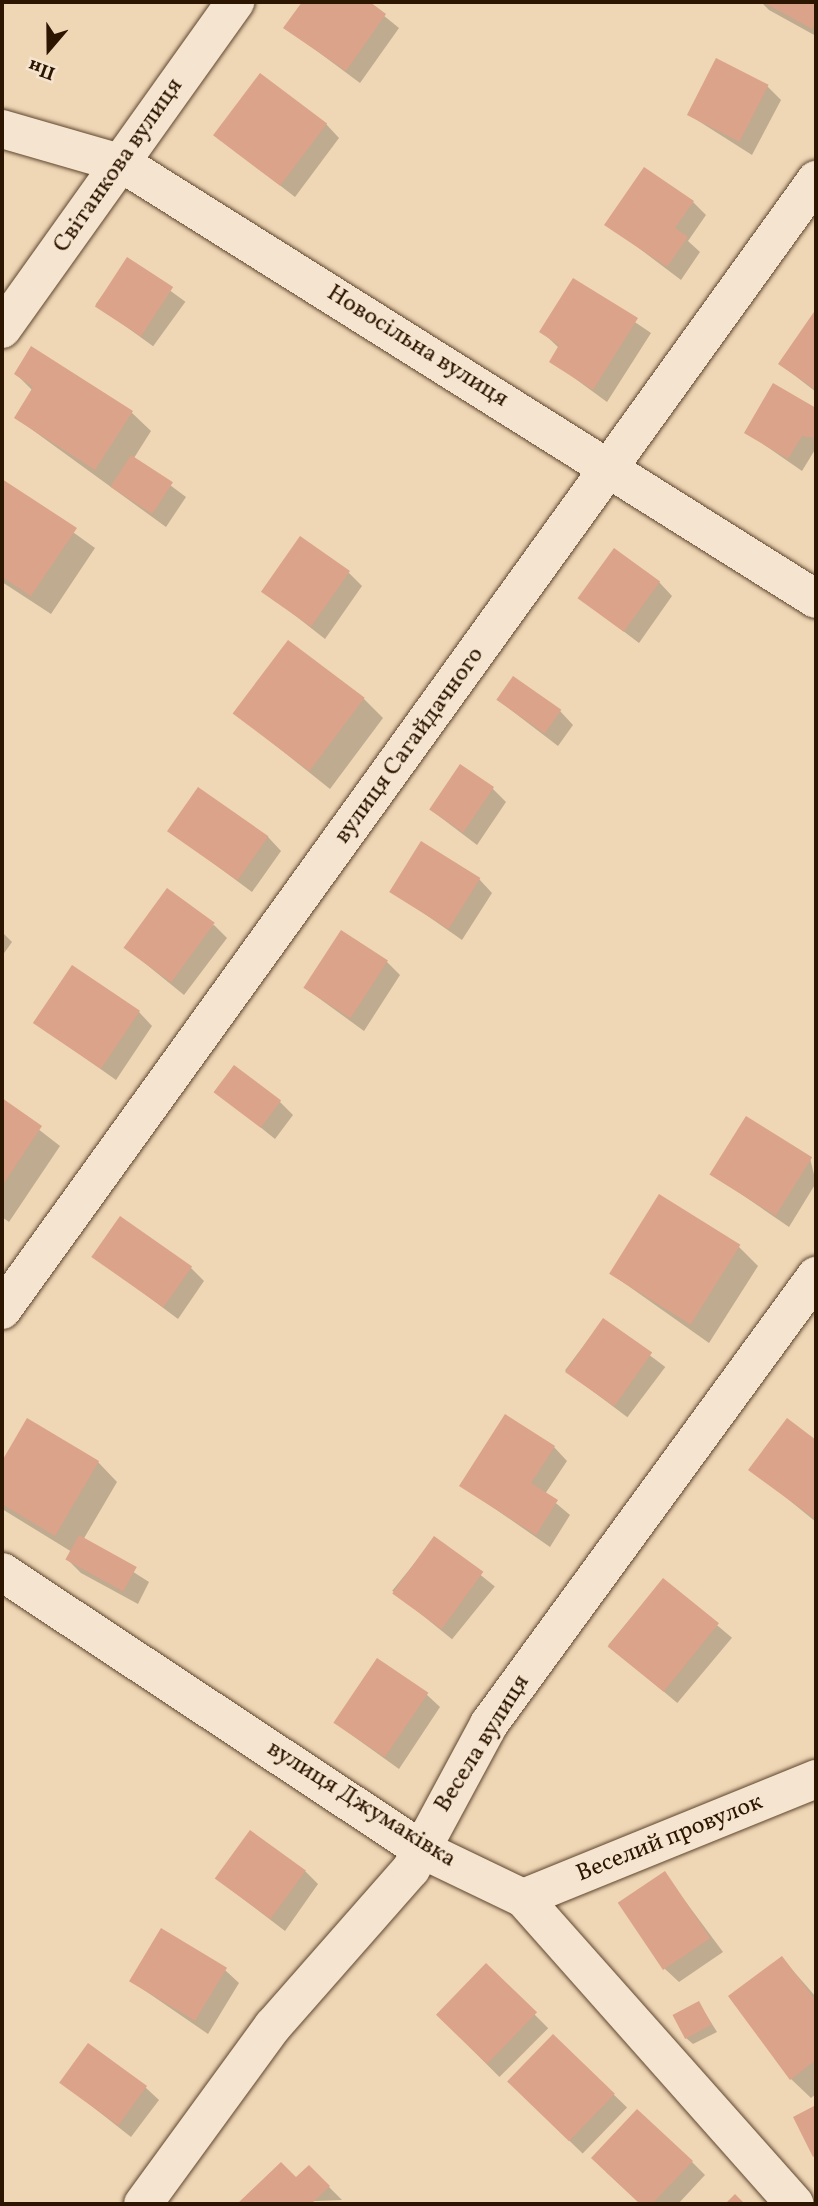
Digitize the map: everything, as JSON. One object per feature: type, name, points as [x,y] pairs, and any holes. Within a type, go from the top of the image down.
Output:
[{"type":"street","name":"Світанкова вулиця","points":[[2,329],[235,2]]},
{"type":"street","name":"Новосільна вулиця","points":[[2,129],[122,164],[611,468],[816,599]]},
{"type":"street","name":"вулиця Сагайдачного","points":[[2,1310],[816,180]]},
{"type":"street","name":"Весела вулиця","points":[[144,2204],[273,2026],[411,1869],[419,1848],[489,1724],[816,1276]]},
{"type":"street","name":"вулиця Джумаківка","points":[[2,1572],[419,1848],[523,1898],[795,2204]]},
{"type":"street","name":"Веселий провулок","points":[[523,1898],[816,1779]]},
{"type":"building","points":[[302,2],[370,2],[386,14],[346,71],[283,28]]},
{"type":"building","points":[[763,2],[816,2],[816,20],[812,29]]},
{"type":"building","points":[[716,58],[769,85],[740,142],[687,115]]},
{"type":"building","points":[[260,73],[327,124],[280,186],[213,135]]},
{"type":"building","points":[[644,167],[694,201],[675,228],[688,237],[667,267],[604,225]]},
{"type":"building","points":[[127,257],[173,287],[141,336],[95,306]]},
{"type":"building","points":[[573,278],[638,318],[593,390],[549,362],[559,345],[539,332]]},
{"type":"building","points":[[816,309],[816,390],[778,364]]},
{"type":"building","points":[[31,346],[133,411],[95,470],[14,418],[33,387],[14,374]]},
{"type":"building","points":[[773,383],[816,408],[816,438],[802,436],[788,459],[744,433]]},
{"type":"building","points":[[131,455],[173,482],[152,514],[110,487]]},
{"type":"building","points":[[2,479],[77,528],[31,596],[2,577]]},
{"type":"building","points":[[300,536],[350,571],[311,627],[261,592]]},
{"type":"building","points":[[614,548],[660,582],[624,632],[578,598]]},
{"type":"building","points":[[288,640],[365,698],[309,771],[233,713]]},
{"type":"building","points":[[513,676],[561,710],[545,734],[496,700]]},
{"type":"building","points":[[460,764],[494,787],[463,833],[429,810]]},
{"type":"building","points":[[198,787],[268,836],[237,881],[167,831]]},
{"type":"building","points":[[421,841],[480,878],[449,929],[389,892]]},
{"type":"building","points":[[167,888],[215,923],[171,983],[124,948]]},
{"type":"building","points":[[341,930],[388,960],[350,1018],[303,988]]},
{"type":"building","points":[[72,965],[140,1011],[101,1069],[33,1023]]},
{"type":"building","points":[[234,1065],[281,1101],[261,1128],[214,1092]]},
{"type":"building","points":[[2,1098],[42,1126],[2,1186]]},
{"type":"building","points":[[746,1116],[812,1157],[776,1216],[709,1175]]},
{"type":"building","points":[[659,1194],[740,1245],[691,1325],[609,1274]]},
{"type":"building","points":[[120,1216],[192,1266],[163,1307],[91,1257]]},
{"type":"building","points":[[603,1318],[652,1352],[614,1406],[565,1372]]},
{"type":"building","points":[[505,1414],[555,1446],[531,1483],[558,1500],[536,1535],[459,1486]]},
{"type":"building","points":[[27,1418],[99,1461],[55,1536],[2,1504],[2,1461]]},
{"type":"building","points":[[787,1418],[816,1440],[815,1519],[748,1470]]},
{"type":"building","points":[[79,1535],[137,1567],[123,1591],[65,1559]]},
{"type":"building","points":[[434,1536],[483,1572],[442,1629],[392,1593]]},
{"type":"building","points":[[663,1578],[719,1623],[664,1692],[608,1646]]},
{"type":"building","points":[[377,1658],[428,1693],[385,1757],[333,1723]]},
{"type":"building","points":[[250,1830],[306,1871],[271,1919],[215,1879]]},
{"type":"building","points":[[665,1871],[710,1938],[663,1970],[618,1903]]},
{"type":"building","points":[[161,1928],[227,1968],[195,2021],[129,1981]]},
{"type":"building","points":[[782,1956],[816,2001],[816,2060],[790,2080],[728,1996]]},
{"type":"building","points":[[486,1963],[537,2012],[487,2064],[436,2015]]},
{"type":"building","points":[[699,2001],[712,2025],[685,2039],[673,2015]]},
{"type":"building","points":[[553,2034],[615,2094],[569,2141],[507,2081]]},
{"type":"building","points":[[88,2043],[147,2086],[118,2126],[59,2083]]},
{"type":"building","points":[[816,2105],[816,2155],[813,2157],[793,2117]]},
{"type":"building","points":[[637,2109],[693,2161],[652,2204],[640,2204],[591,2158]]},
{"type":"building","points":[[281,2162],[296,2177],[309,2165],[330,2186],[311,2204],[237,2204]]},
{"type":"building","points":[[735,2194],[745,2204],[725,2204]]}]
